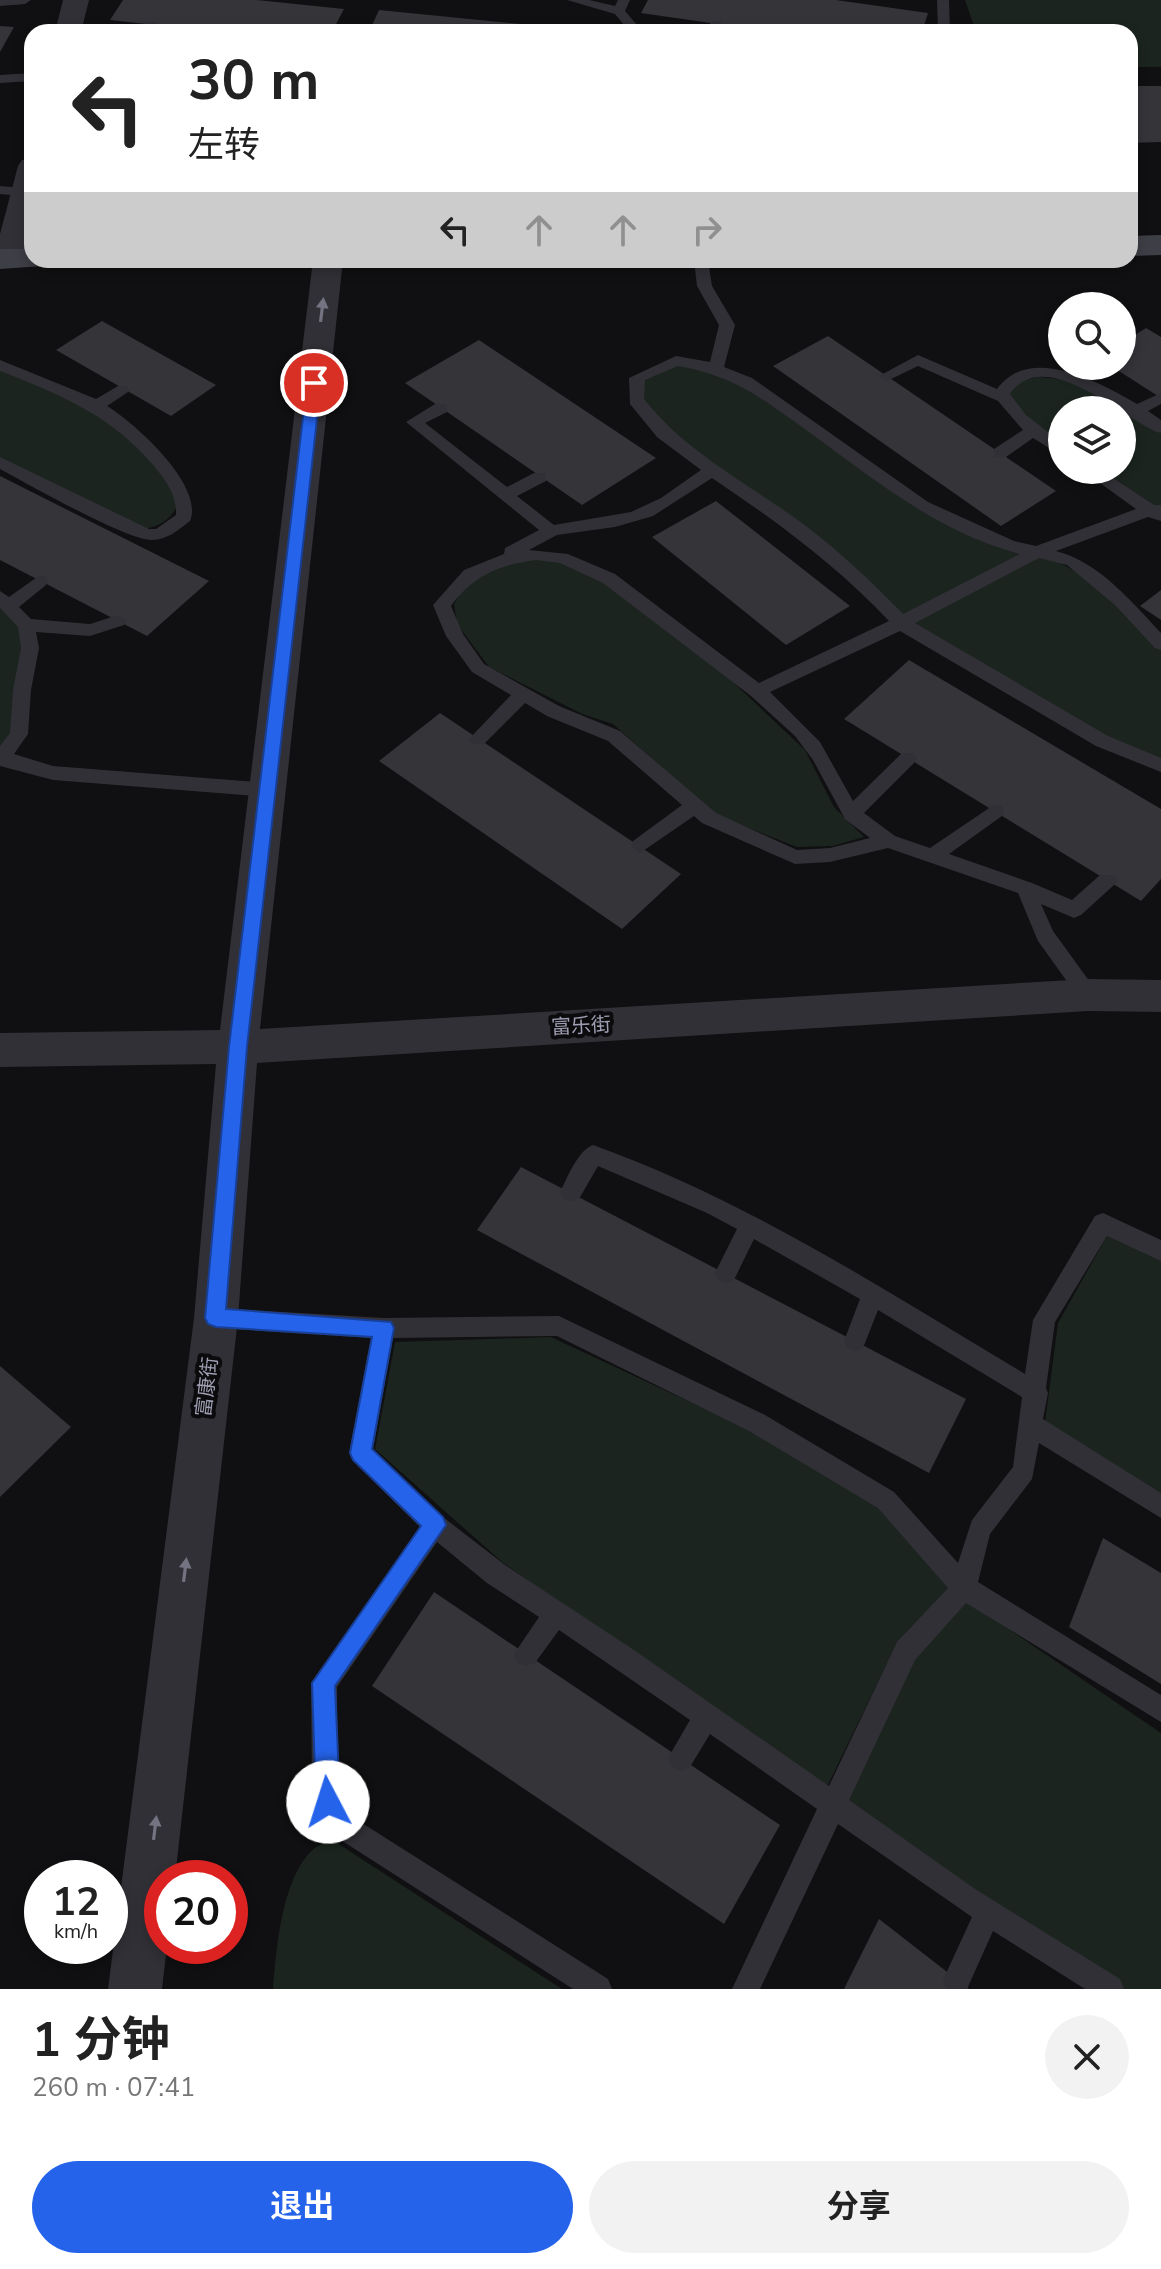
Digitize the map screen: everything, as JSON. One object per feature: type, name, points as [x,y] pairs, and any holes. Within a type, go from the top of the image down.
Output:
[{"type":"street","points":[[70,24],[76,0]]},
{"type":"street","points":[[13,259],[22,186]]},
{"type":"street","points":[[1138,246],[1161,245]]},
{"type":"street","name":"富康街","points":[[135,1989],[216,1318],[238,1047],[327,268]]},
{"type":"street","name":"富乐街","points":[[0,1050],[238,1047],[1088,995],[1161,996]]},
{"type":"lane","points":[[0,2],[25,0]]},
{"type":"lane","points":[[573,0],[621,5],[632,24]]},
{"type":"lane","points":[[943,0],[944,24]]},
{"type":"lane","points":[[0,79],[24,78]]},
{"type":"lane","points":[[700,268],[700,276],[710,299],[727,325],[716,369]]},
{"type":"lane","points":[[887,376],[918,360],[1004,398]]},
{"type":"lane","points":[[1161,644],[1121,601],[1073,561],[1009,545],[922,506],[747,381],[716,369],[676,361],[637,378],[636,400],[663,433],[784,518],[861,581],[901,623],[928,636],[1102,741],[1161,765]]},
{"type":"lane","points":[[0,365],[66,389],[98,405],[140,438],[174,480],[186,502],[184,517],[171,529],[147,535],[0,462]]},
{"type":"lane","points":[[1048,441],[1006,405],[1002,394],[1014,379],[1038,374],[1069,377],[1103,390],[1138,410],[1161,428]]},
{"type":"lane","points":[[98,405],[123,389]]},
{"type":"lane","points":[[1138,410],[1161,398]]},
{"type":"lane","points":[[441,408],[414,422],[551,531]]},
{"type":"lane","points":[[1000,453],[1033,431]]},
{"type":"lane","points":[[712,470],[658,506],[635,517],[596,526],[574,524],[551,531],[460,580],[442,605],[455,636],[478,668],[553,711],[614,736],[709,818],[795,857],[830,855],[888,841]]},
{"type":"lane","points":[[505,495],[540,477]]},
{"type":"lane","points":[[1111,484],[1157,514]]},
{"type":"lane","points":[[759,690],[901,623],[1039,551],[1157,514]]},
{"type":"lane","points":[[490,563],[524,554],[552,554],[586,565],[616,583],[759,690],[815,747],[852,814],[888,841],[1025,888],[1074,910],[1107,880]]},
{"type":"lane","points":[[40,581],[4,601],[26,625],[30,648],[22,690],[19,734],[1,758],[53,773],[268,790]]},
{"type":"lane","points":[[26,625],[90,630],[118,621]]},
{"type":"lane","points":[[478,739],[523,694]]},
{"type":"lane","points":[[852,814],[908,758]]},
{"type":"lane","points":[[640,846],[694,806]]},
{"type":"lane","points":[[933,856],[995,811]]},
{"type":"lane","points":[[1025,888],[1045,935],[1088,995]]},
{"type":"lane","points":[[571,1192],[593,1154],[715,1206],[1037,1393]]},
{"type":"lane","points":[[746,1989],[906,1651],[964,1588],[980,1528],[1024,1471],[1037,1393],[1044,1320],[1103,1223],[1161,1251]]},
{"type":"lane","points":[[726,1273],[750,1225]]},
{"type":"lane","points":[[855,1341],[873,1295]]},
{"type":"lane","points":[[216,1318],[384,1328],[559,1326],[757,1423],[886,1500],[964,1588],[1161,1709]]},
{"type":"lane","points":[[384,1328],[361,1453],[435,1525],[496,1574],[988,1911],[1110,1989]]},
{"type":"lane","points":[[1032,1425],[1161,1506]]},
{"type":"lane","points":[[435,1525],[324,1683],[325,1785],[331,1819],[598,1989]]},
{"type":"lane","points":[[526,1654],[556,1614]]},
{"type":"lane","points":[[681,1758],[707,1716]]},
{"type":"lane","points":[[957,1980],[988,1911]]},
{"type":"shaded area","points":[[965,0],[1161,0],[1161,67],[1138,67],[1138,24],[973,24]]},
{"type":"shaded area","points":[[677,363],[745,382],[916,506],[1030,552],[902,620],[714,468],[639,399],[639,379]]},
{"type":"shaded area","points":[[0,369],[37,381],[129,432],[180,501],[170,516],[162,523],[145,529],[42,481],[0,457]]},
{"type":"shaded area","points":[[1038,377],[1068,380],[1097,396],[1048,396],[1048,438],[1007,396],[1016,382]]},
{"type":"shaded area","points":[[1136,417],[1161,431],[1161,509],[1150,508],[1115,484],[1136,484]]},
{"type":"shaded area","points":[[1040,554],[1090,582],[1120,607],[1161,649],[1161,761],[1110,739],[913,622]]},
{"type":"shaded area","points":[[521,558],[550,558],[581,568],[616,589],[717,667],[805,750],[834,807],[864,837],[833,846],[797,847],[716,815],[613,724],[582,714],[489,667],[457,624],[454,604],[467,581]]},
{"type":"shaded area","points":[[0,606],[19,626],[23,649],[16,733],[0,753]]},
{"type":"shaded area","points":[[1107,1236],[1161,1260],[1161,1495],[1045,1422],[1058,1323]]},
{"type":"shaded area","points":[[551,1337],[748,1429],[877,1505],[950,1586],[895,1647],[825,1791],[502,1562],[375,1449],[395,1342]]},
{"type":"shaded area","points":[[966,1600],[1161,1733],[1161,1989],[1120,1989],[843,1804],[912,1652]]},
{"type":"shaded area","points":[[334,1841],[562,1989],[273,1989],[283,1913],[295,1875],[316,1847]]},
{"type":"building","points":[[123,0],[257,0],[344,9],[336,24],[146,24],[110,20]]},
{"type":"building","points":[[648,0],[836,0],[928,13],[925,24],[717,24],[641,13]]},
{"type":"building","points":[[379,10],[520,24],[373,24]]},
{"type":"building","points":[[0,26],[14,27],[0,52]]},
{"type":"building","points":[[1138,86],[1161,86],[1161,142],[1138,143]]},
{"type":"building","points":[[102,321],[216,385],[171,416],[56,350]]},
{"type":"building","points":[[1146,328],[1161,337],[1161,398],[1133,380],[1136,380],[1136,334]]},
{"type":"building","points":[[828,336],[1056,491],[1001,526],[773,366]]},
{"type":"building","points":[[479,340],[656,458],[582,505],[405,383]]},
{"type":"building","points":[[0,476],[209,581],[147,636],[0,560]]},
{"type":"building","points":[[716,501],[850,606],[786,645],[652,537]]},
{"type":"building","points":[[1161,590],[1161,620],[1140,606]]},
{"type":"building","points":[[909,660],[1161,809],[1161,879],[1141,901],[844,719]]},
{"type":"building","points":[[440,713],[681,874],[622,929],[379,761]]},
{"type":"building","points":[[521,1167],[966,1399],[929,1473],[477,1230]]},
{"type":"building","points":[[0,1366],[71,1427],[0,1497]]},
{"type":"building","points":[[1103,1538],[1161,1573],[1161,1684],[1069,1627]]},
{"type":"building","points":[[434,1592],[780,1825],[724,1924],[372,1686]]},
{"type":"building","points":[[879,1919],[969,1989],[844,1989]]},
{"type":"route","points":[[314,383],[238,1047],[216,1318],[384,1328],[361,1453],[435,1525],[324,1683],[325,1785],[328,1802]]}]
